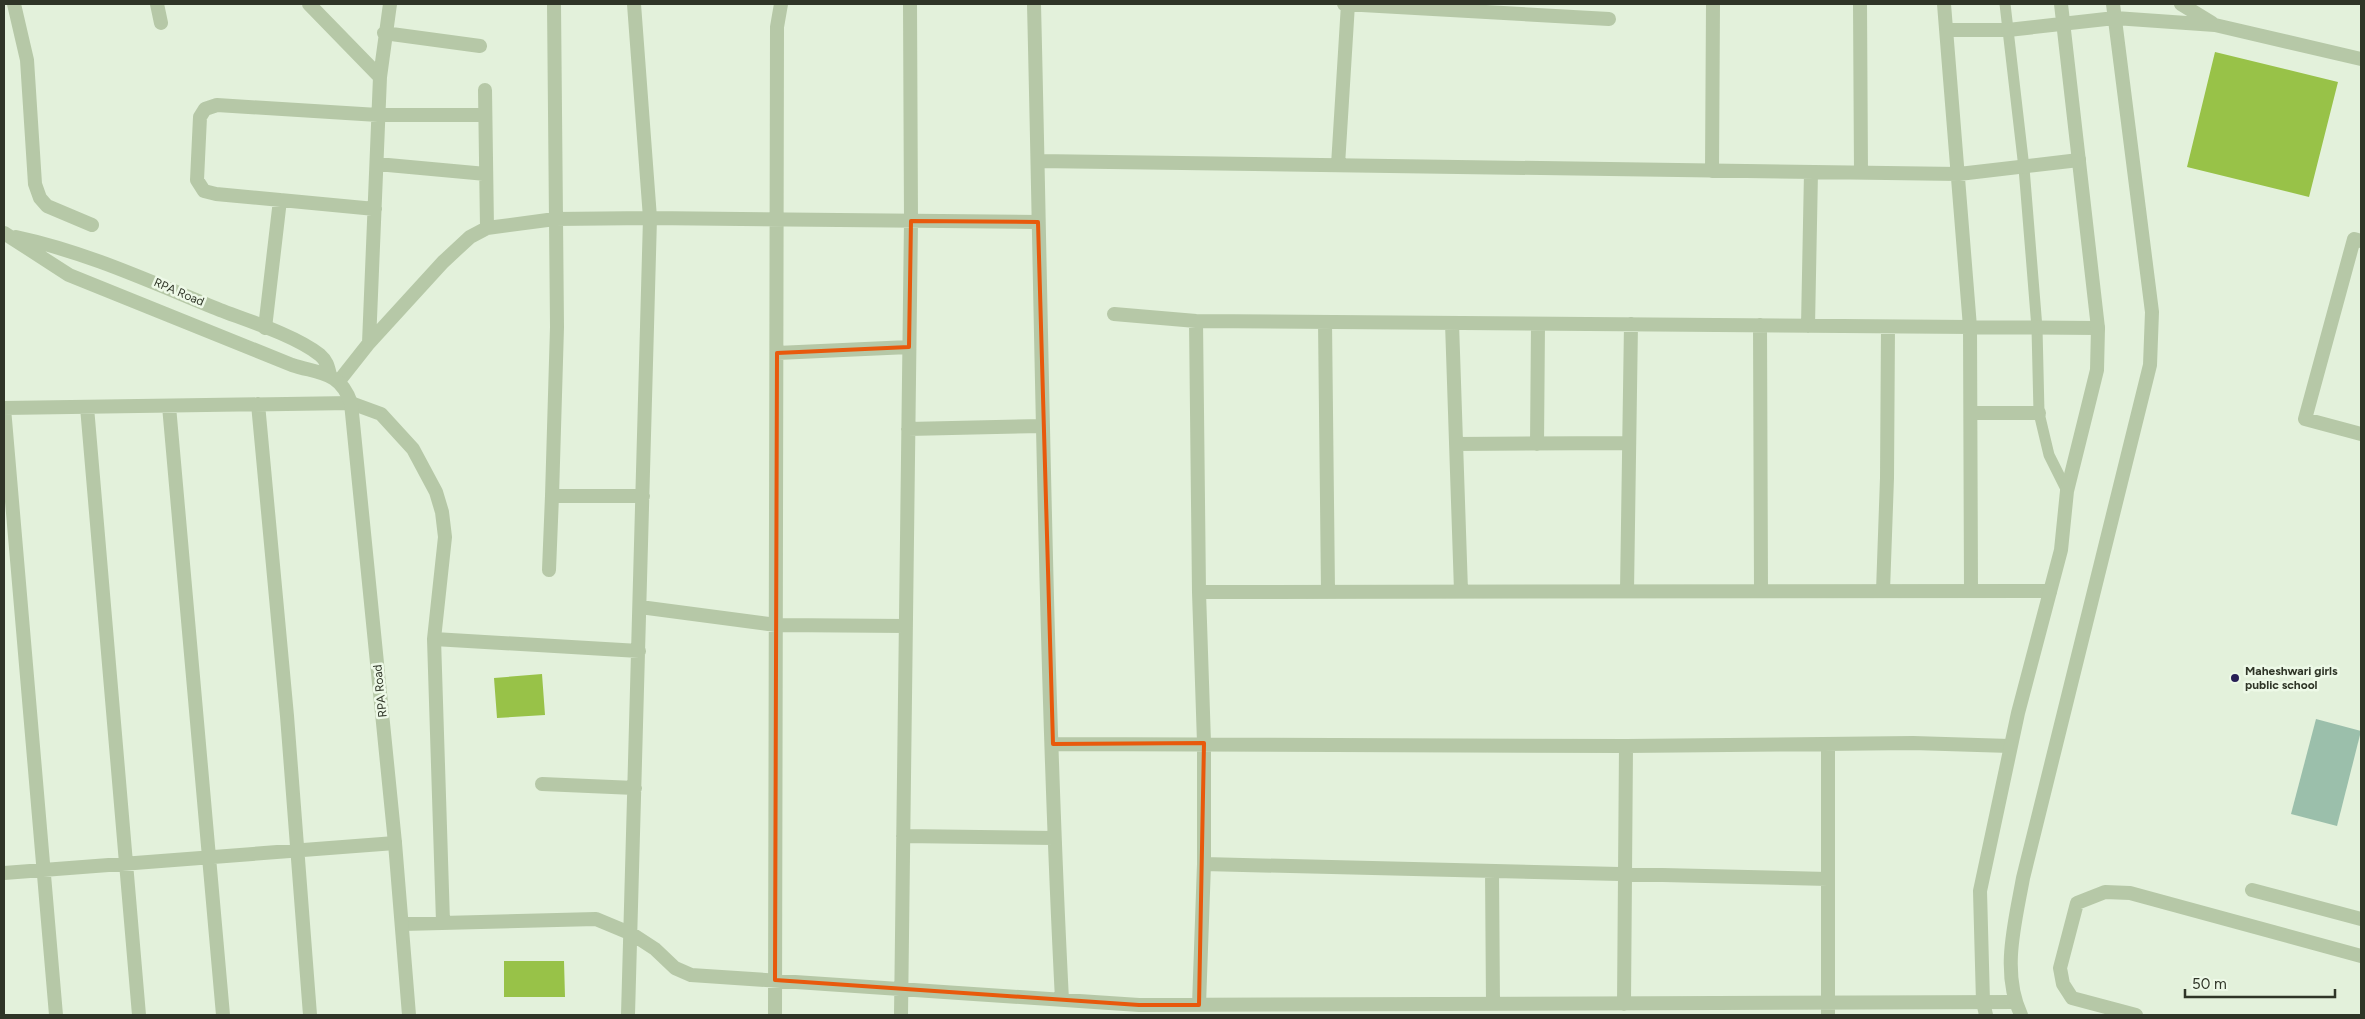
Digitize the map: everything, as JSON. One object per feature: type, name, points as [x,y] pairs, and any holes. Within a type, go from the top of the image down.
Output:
[{"type":"street","points":[[14,4],[26,60],[35,184],[40,198],[47,206],[92,225]]},
{"type":"street","points":[[157,4],[161,23]]},
{"type":"street","points":[[310,4],[380,77]]},
{"type":"street","points":[[369,343],[380,77],[384,34],[390,4]]},
{"type":"street","points":[[549,570],[557,327],[554,4]]},
{"type":"street","points":[[628,1015],[632,934],[650,218],[634,4]]},
{"type":"street","points":[[774,1015],[777,27],[781,4]]},
{"type":"street","points":[[901,1015],[911,221],[910,4]]},
{"type":"street","points":[[1034,4],[1042,426],[1054,838],[1062,1000]]},
{"type":"street","points":[[1344,4],[1609,19]]},
{"type":"street","points":[[1338,165],[1348,4]]},
{"type":"street","points":[[1712,171],[1713,4]]},
{"type":"street","points":[[1860,4],[1860,173]]},
{"type":"street","points":[[1944,4],[1960,174],[1970,327],[1971,591]]},
{"type":"street","points":[[1985,1009],[1980,891],[2010,746],[2061,550],[2066,491],[2097,370],[2098,328],[2061,4]]},
{"type":"street","points":[[403,924],[596,919],[632,934],[655,949],[675,968],[691,975],[1062,1000],[1138,1010],[1199,1005],[1274,1010],[1419,1010],[1493,1004],[1551,1010],[1624,1004],[1686,1009],[2018,1009],[2011,977],[2012,941],[2023,878],[2150,365],[2152,312],[2113,4]]},
{"type":"street","points":[[2181,4],[2215,25]]},
{"type":"street","points":[[1946,30],[2008,30],[2115,18],[2215,25],[2361,59]]},
{"type":"street","points":[[384,34],[480,46]]},
{"type":"street","points":[[485,90],[487,228]]},
{"type":"street","points":[[375,209],[216,194],[204,190],[197,180],[200,117],[205,109],[217,105],[378,115],[485,115]]},
{"type":"street","points":[[1038,161],[1960,174],[2024,168],[2079,160]]},
{"type":"street","points":[[377,164],[486,174]]},
{"type":"street","points":[[1808,326],[1811,172]]},
{"type":"street","points":[[265,328],[280,200]]},
{"type":"street","points":[[334,378],[369,343],[443,262],[470,237],[487,228],[555,219],[650,218],[1038,222]]},
{"type":"street","name":"RPA Road","points":[[7,234],[54,245],[88,256],[265,328],[309,348],[321,356],[327,363],[334,378],[346,390],[351,403],[403,924],[409,1015]]},
{"type":"street","name":"RPA Road","points":[[7,234],[69,275],[292,365],[334,378]]},
{"type":"street","points":[[2361,241],[2354,239],[2305,419],[2361,434]]},
{"type":"street","points":[[1114,314],[1196,320],[1325,322],[2098,328]]},
{"type":"street","points":[[1196,320],[1199,592],[1204,743],[1204,864],[1199,1005]]},
{"type":"street","points":[[1325,322],[1328,591]]},
{"type":"street","points":[[1452,323],[1461,591]]},
{"type":"street","points":[[1537,444],[1538,324]]},
{"type":"street","points":[[1627,591],[1631,324]]},
{"type":"street","points":[[1760,326],[1761,591]]},
{"type":"street","points":[[1883,591],[1887,478],[1888,327]]},
{"type":"street","points":[[777,353],[909,346]]},
{"type":"street","points":[[56,1015],[4,408],[351,403],[381,414],[413,448],[436,492],[445,537],[434,639],[443,922]]},
{"type":"street","points":[[258,404],[298,850],[310,1015]]},
{"type":"street","points":[[169,406],[223,1015]]},
{"type":"street","points":[[87,407],[139,1015]]},
{"type":"street","points":[[1971,413],[2039,413]]},
{"type":"street","points":[[908,429],[1042,426]]},
{"type":"street","points":[[1456,444],[1629,443]]},
{"type":"street","points":[[552,496],[643,496]]},
{"type":"street","points":[[1199,592],[2050,591]]},
{"type":"street","points":[[640,608],[776,625],[906,626]]},
{"type":"street","points":[[434,639],[639,651]]},
{"type":"street","points":[[1052,744],[1204,743],[1626,746],[1828,744],[2010,746]]},
{"type":"street","points":[[1828,744],[1828,1009]]},
{"type":"street","points":[[1624,1004],[1626,746]]},
{"type":"street","points":[[542,784],[635,788]]},
{"type":"street","points":[[904,836],[1054,838]]},
{"type":"street","points":[[4,874],[395,843]]},
{"type":"street","points":[[1204,864],[1828,879]]},
{"type":"street","points":[[1492,871],[1493,1004]]},
{"type":"street","points":[[2252,890],[2361,919]]},
{"type":"street","points":[[2136,1015],[2072,998],[2063,984],[2060,968],[2078,903],[2105,892],[2130,893],[2361,956]]},
{"type":"lane","points":[[2005,4],[2024,168],[2037,328],[2039,413],[2050,455],[2066,491]]},
{"type":"highlighted area","points":[[911,221],[1038,222],[1053,744],[1204,743],[1199,1005],[1139,1005],[775,980],[777,353],[909,347]]},
{"type":"green space","points":[[2316,719],[2361,731],[2337,826],[2291,814]]},
{"type":"building","points":[[2215,52],[2338,82],[2309,197],[2187,167]]},
{"type":"building","points":[[542,674],[545,715],[497,718],[494,678]]},
{"type":"building","points":[[504,961],[564,961],[565,997],[504,997]]},
{"type":"place","name":"Maheshwari girls public school","points":[[2235,678]]}]
